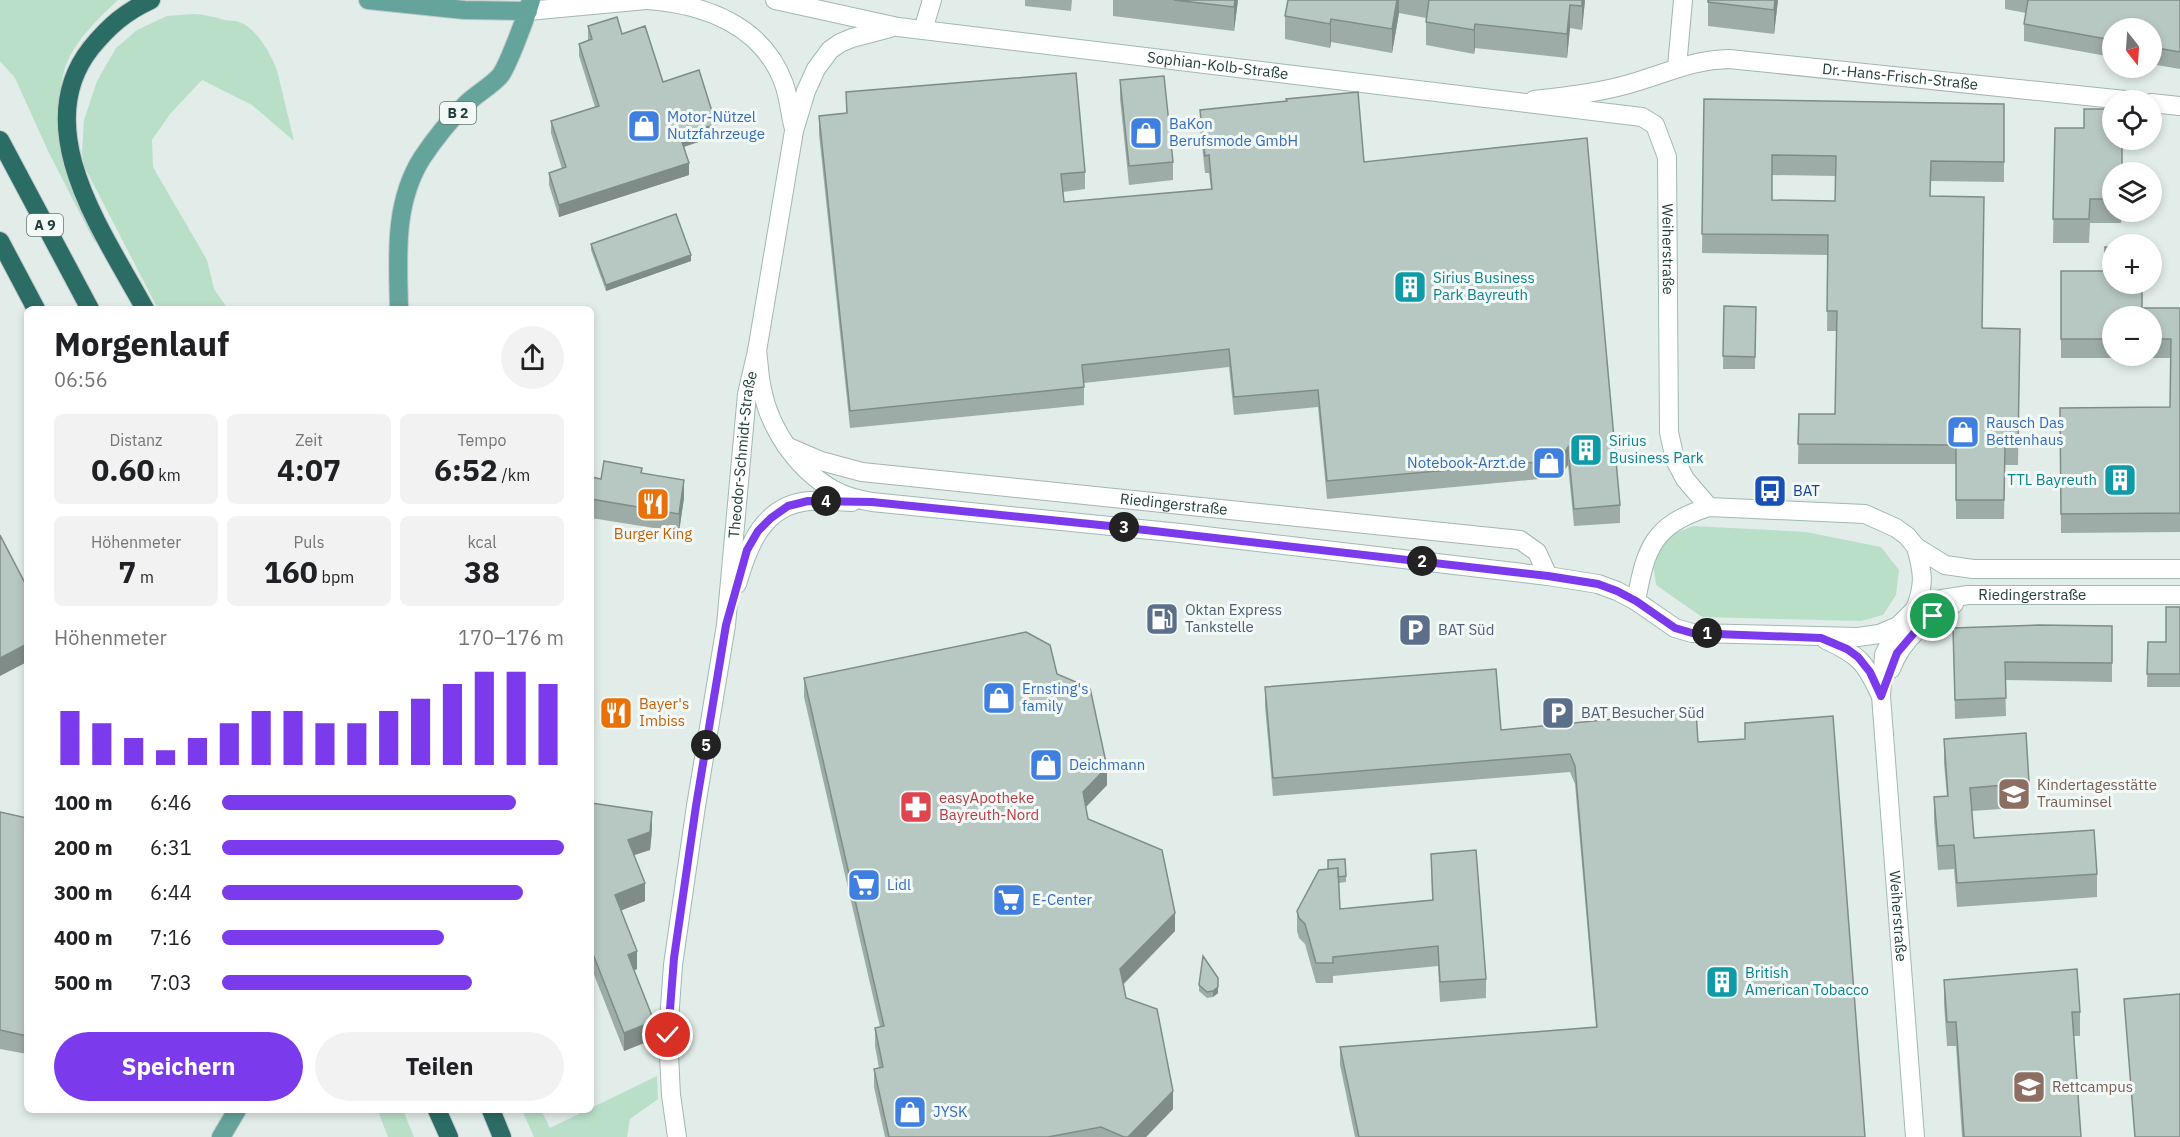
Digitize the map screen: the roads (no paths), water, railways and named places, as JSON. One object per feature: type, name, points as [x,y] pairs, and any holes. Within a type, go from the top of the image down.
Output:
[{"type":"highway","points":[[143,306],[82,191],[72,164],[66,120],[68,94],[74,74],[83,58],[100,37],[128,11],[151,0]]},
{"type":"highway","name":"A 9","points":[[0,140],[88,306]]},
{"type":"highway","points":[[0,241],[34,306]]},
{"type":"highway","points":[[438,1113],[449,1137]]},
{"type":"highway","points":[[492,1113],[502,1137]]},
{"type":"main road","points":[[368,0],[464,10],[646,0],[674,2],[710,11],[738,25],[757,41],[772,60],[784,84],[794,131]]},
{"type":"main road","points":[[775,0],[897,27]]},
{"type":"main road","points":[[923,30],[932,0]]},
{"type":"main road","points":[[1514,103],[1587,94],[1639,82],[1677,67],[1683,0]]},
{"type":"main road","name":"B 2","points":[[399,306],[398,236],[403,205],[421,159],[465,105],[501,74],[530,5]]},
{"type":"main road","points":[[794,131],[806,91],[820,61],[830,50],[852,38],[897,27]]},
{"type":"main road","name":"Sophian-Kolb-Straße","points":[[897,27],[1514,103]]},
{"type":"main road","name":"Dr.-Hans-Frisch-Straße","points":[[1677,67],[1709,60],[1729,59],[2102,98]]},
{"type":"main road","name":"Weiherstraße","points":[[1514,103],[1642,117],[1655,124],[1667,157],[1669,432],[1675,460],[1685,480],[1708,507]]},
{"type":"main road","points":[[2162,104],[2180,106]]},
{"type":"main road","name":"Theodor-Schmidt-Straße","points":[[677,1137],[671,1095],[668,1035],[673,965],[699,784],[726,625],[747,393],[757,351],[794,131]]},
{"type":"main road","name":"Riedingerstraße","points":[[757,351],[762,389],[778,433],[786,446],[817,479],[839,492],[872,502],[1168,532],[1548,576],[1598,584],[1636,601],[1675,628],[1692,633],[1821,638],[1858,637],[1879,634],[1898,626],[1915,609],[1942,599],[1968,596],[2180,595]]},
{"type":"main road","name":"Riedingerstraße","points":[[786,446],[821,461],[862,472],[1520,540],[1537,552],[1548,576]]},
{"type":"main road","points":[[726,625],[747,550],[758,531],[771,518],[788,506],[808,501],[872,502]]},
{"type":"main road","points":[[1636,601],[1648,550],[1655,539],[1662,530],[1686,514],[1708,507]]},
{"type":"main road","name":"Riedingerstraße","points":[[1708,507],[1865,514],[1896,528],[1916,547],[1945,565],[1973,569],[2180,569]]},
{"type":"main road","points":[[1915,609],[1922,591],[1923,573],[1916,547]]},
{"type":"main road","points":[[2148,595],[2180,579]]},
{"type":"main road","points":[[1881,696],[1897,653],[1914,633],[1933,616],[1968,596]]},
{"type":"main road","points":[[1881,696],[1884,655],[1898,626]]},
{"type":"main road","points":[[1821,638],[1847,649],[1858,657],[1870,672],[1881,696]]},
{"type":"main road","name":"Weiherstraße","points":[[1881,696],[1915,1137]]},
{"type":"main road","points":[[220,1137],[235,1113]]},
{"type":"place","name":"Motor-Nützel Nutzfahrzeuge","points":[[644,126]]},
{"type":"place","name":"BaKon Berufsmode GmbH","points":[[1146,133]]},
{"type":"place","name":"Sirius Business Park Bayreuth","points":[[1410,287]]},
{"type":"place","name":"Rausch Das Bettenhaus","points":[[1963,432]]},
{"type":"place","name":"Sirius Business Park","points":[[1586,450]]},
{"type":"place","name":"Notebook-Arzt.de","points":[[1549,463]]},
{"type":"place","name":"TTL Bayreuth","points":[[2120,480]]},
{"type":"place","name":"BAT","points":[[1770,491]]},
{"type":"place","name":"Burger King","points":[[653,504]]},
{"type":"place","name":"Oktan Express Tankstelle","points":[[1162,619]]},
{"type":"place","name":"BAT Süd","points":[[1415,630]]},
{"type":"place","name":"Ernsting's family","points":[[999,698]]},
{"type":"place","name":"Bayer's Imbiss","points":[[616,713]]},
{"type":"place","name":"BAT Besucher Süd","points":[[1558,713]]},
{"type":"place","name":"Deichmann","points":[[1046,765]]},
{"type":"place","name":"Kindertagesstätte Trauminsel","points":[[2014,794]]},
{"type":"place","name":"easyApotheke Bayreuth-Nord","points":[[916,807]]},
{"type":"place","name":"Lidl","points":[[864,885]]},
{"type":"place","name":"E-Center","points":[[1009,900]]},
{"type":"place","name":"British American Tobacco","points":[[1722,982]]},
{"type":"place","name":"Rettcampus","points":[[2029,1087]]},
{"type":"place","name":"JYSK","points":[[910,1112]]}]
